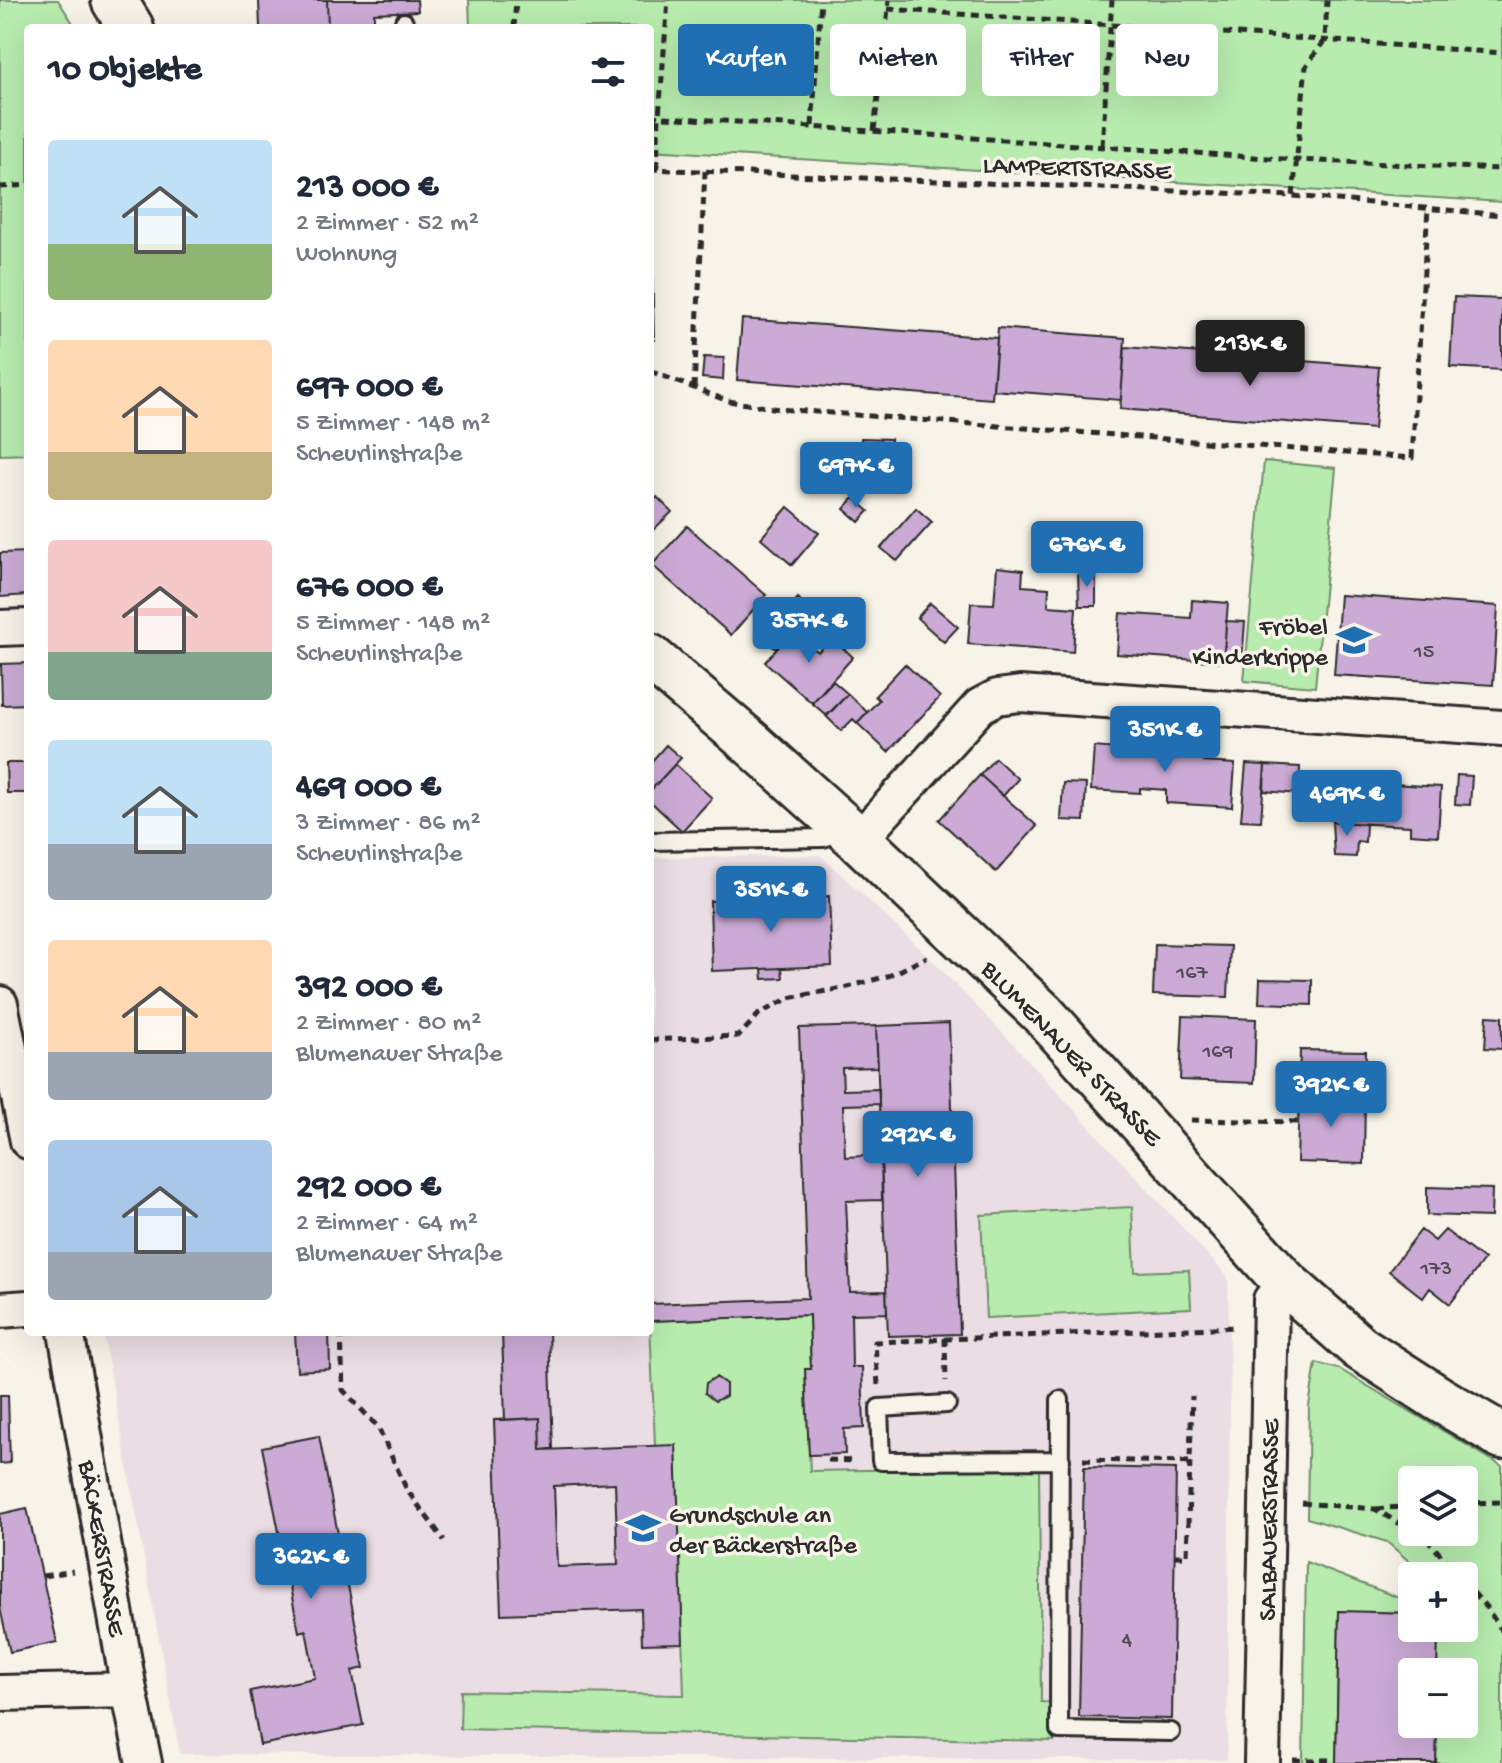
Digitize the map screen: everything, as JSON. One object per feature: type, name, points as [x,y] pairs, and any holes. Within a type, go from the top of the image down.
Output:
[{"type":"street","points":[[114,0],[129,24]]},
{"type":"street","points":[[0,628],[24,627]]},
{"type":"street","name":"BLUMENAUER STRASSE","points":[[654,660],[849,832],[1043,1014],[1285,1282],[1360,1348],[1502,1436]]},
{"type":"street","points":[[849,832],[980,706],[997,697],[1020,694],[1502,728]]},
{"type":"street","points":[[0,1004],[24,1121]]},
{"type":"street","name":"SALBAUERSTRASSE","points":[[1276,1762],[1271,1300],[1285,1282]]},
{"type":"street","points":[[0,1310],[24,1308]]},
{"type":"street","name":"BÄCKERSTRASSE","points":[[67,1336],[144,1763]]},
{"type":"street","points":[[0,1693],[129,1690]]},
{"type":"lane","points":[[654,841],[824,838],[849,832]]},
{"type":"lane","points":[[1060,1400],[1059,1730],[1171,1732]]},
{"type":"lane","points":[[947,1404],[879,1408],[881,1461],[1061,1460]]},
{"type":"path","points":[[514,24],[516,0]]},
{"type":"path","points":[[654,168],[668,0]]},
{"type":"path","points":[[812,126],[821,0]]},
{"type":"path","points":[[874,131],[889,0]]},
{"type":"path","points":[[1102,146],[1112,0]]},
{"type":"path","points":[[1293,196],[1306,66],[1325,40],[1327,0]]},
{"type":"path","points":[[888,9],[1502,53]]},
{"type":"path","points":[[654,116],[1297,160],[1501,169],[1502,160]]},
{"type":"path","name":"LAMPERTSTRASSE","points":[[654,168],[1293,196],[1502,215]]},
{"type":"path","points":[[694,388],[705,171]]},
{"type":"path","points":[[0,187],[24,185]]},
{"type":"path","points":[[654,373],[728,401],[779,409],[1412,458],[1428,208]]},
{"type":"path","points":[[654,1040],[739,1036],[759,1014],[789,998],[891,975],[928,956]]},
{"type":"path","points":[[1187,1120],[1298,1122]]},
{"type":"path","points":[[879,1408],[875,1342],[1246,1327]]},
{"type":"path","points":[[341,1336],[343,1390],[378,1427],[407,1490],[444,1540]]},
{"type":"path","points":[[1175,1556],[1187,1556],[1192,1396]]},
{"type":"path","points":[[1061,1460],[1190,1462]]},
{"type":"path","points":[[1297,1502],[1375,1509],[1398,1507]]},
{"type":"path","points":[[1478,1503],[1502,1502]]},
{"type":"path","points":[[1375,1509],[1398,1522]]},
{"type":"path","points":[[1433,1546],[1447,1562]]},
{"type":"path","points":[[43,1576],[84,1569]]},
{"type":"path","points":[[1478,1598],[1502,1631]]},
{"type":"path","points":[[1276,1762],[1336,1760]]},
{"type":"shaded area","points":[[820,855],[928,956],[1228,1277],[1227,1760],[180,1754],[104,1336],[654,1336],[654,858]]},
{"type":"green space","points":[[0,0],[58,0],[73,24],[24,24],[24,454],[0,455]]},
{"type":"green space","points":[[469,0],[1502,0],[1502,202],[654,150],[654,24],[470,24]]},
{"type":"green space","points":[[1264,461],[1336,468],[1315,687],[1244,681]]},
{"type":"green space","points":[[1132,1207],[1135,1272],[1189,1270],[1191,1308],[986,1318],[981,1215]]},
{"type":"green space","points":[[809,1315],[811,1369],[805,1370],[810,1471],[1039,1467],[1041,1702],[1055,1703],[1054,1741],[460,1729],[461,1691],[684,1695],[676,1446],[655,1446],[651,1336],[654,1336],[654,1321]]},
{"type":"green space","points":[[1316,1363],[1339,1369],[1502,1466],[1502,1763],[1436,1763],[1437,1738],[1478,1738],[1478,1658],[1437,1658],[1438,1642],[1478,1642],[1478,1562],[1410,1562],[1387,1542],[1307,1518],[1309,1406]]},
{"type":"green space","points":[[1306,1562],[1398,1598],[1398,1613],[1339,1612],[1336,1763],[1303,1763]]},
{"type":"building","points":[[259,0],[327,0],[328,24],[260,24]]},
{"type":"building","points":[[327,0],[417,0],[418,11],[374,13],[374,24],[328,24]]},
{"type":"building","points":[[1454,297],[1502,299],[1502,370],[1450,367]]},
{"type":"building","points":[[742,319],[997,338],[992,399],[737,380]]},
{"type":"building","points":[[998,328],[1125,338],[1121,400],[993,390]]},
{"type":"building","points":[[1125,347],[1379,367],[1374,429],[1120,409]]},
{"type":"building","points":[[704,357],[724,358],[723,380],[702,378]]},
{"type":"building","points":[[861,438],[891,439],[890,474],[860,473]]},
{"type":"building","points":[[657,497],[672,512],[654,529],[654,500]]},
{"type":"building","points":[[854,498],[869,511],[859,522],[844,509]]},
{"type":"building","points":[[788,507],[819,533],[792,565],[761,538]]},
{"type":"building","points":[[916,508],[932,522],[897,561],[881,548]]},
{"type":"building","points":[[687,526],[766,595],[731,635],[654,567],[654,563]]},
{"type":"building","points":[[24,552],[24,595],[0,597],[0,553]]},
{"type":"building","points":[[997,567],[1023,570],[1022,586],[1049,588],[1048,606],[1076,608],[1073,652],[968,644],[971,603],[994,604]]},
{"type":"building","points":[[1078,572],[1096,572],[1096,606],[1079,606]]},
{"type":"building","points":[[1340,595],[1498,606],[1493,685],[1334,675]]},
{"type":"building","points":[[798,598],[811,611],[776,649],[763,638]]},
{"type":"building","points":[[1192,600],[1228,603],[1223,662],[1117,654],[1120,613],[1191,618]]},
{"type":"building","points":[[930,603],[958,627],[944,642],[917,618]]},
{"type":"building","points":[[1226,621],[1245,622],[1242,661],[1224,660]]},
{"type":"building","points":[[793,631],[818,652],[831,637],[853,657],[812,703],[765,662]]},
{"type":"building","points":[[24,663],[24,704],[2,705],[1,664]]},
{"type":"building","points":[[905,664],[940,697],[888,752],[857,723],[879,700],[875,696]]},
{"type":"building","points":[[833,681],[848,694],[827,716],[812,703]]},
{"type":"building","points":[[848,694],[867,712],[857,723],[853,719],[841,731],[826,716]]},
{"type":"building","points":[[1143,744],[1205,748],[1204,762],[1235,764],[1232,807],[1166,803],[1166,790],[1140,788],[1140,793],[1091,790],[1094,747],[1142,751]]},
{"type":"building","points":[[666,745],[681,758],[654,787],[654,758]]},
{"type":"building","points":[[995,758],[1018,779],[1003,796],[980,775]]},
{"type":"building","points":[[6,763],[24,763],[24,793],[7,793]]},
{"type":"building","points":[[675,764],[712,798],[682,831],[654,805],[654,787]]},
{"type":"building","points":[[1246,764],[1265,765],[1261,821],[1241,820]]},
{"type":"building","points":[[1265,765],[1300,767],[1299,794],[1264,791]]},
{"type":"building","points":[[980,775],[1037,826],[996,872],[939,820]]},
{"type":"building","points":[[1457,775],[1472,776],[1470,805],[1455,804]]},
{"type":"building","points":[[1307,779],[1441,787],[1438,836],[1410,834],[1410,826],[1332,822],[1333,810],[1305,808]]},
{"type":"building","points":[[1063,783],[1086,784],[1084,821],[1061,820]]},
{"type":"building","points":[[1332,822],[1366,824],[1365,842],[1357,841],[1356,857],[1334,856]]},
{"type":"building","points":[[829,896],[832,966],[712,971],[710,901]]},
{"type":"building","points":[[1155,944],[1230,946],[1228,997],[1153,995]]},
{"type":"building","points":[[782,968],[783,978],[763,979],[762,969]]},
{"type":"building","points":[[1260,979],[1312,980],[1312,1005],[1259,1003]]},
{"type":"building","points":[[1183,1016],[1256,1019],[1254,1083],[1180,1080]]},
{"type":"building","points":[[1487,1016],[1502,1017],[1502,1049],[1485,1048]]},
{"type":"building","points":[[949,1023],[960,1334],[888,1336],[876,1026]]},
{"type":"building","points":[[876,1026],[878,1067],[842,1068],[843,1090],[879,1089],[879,1104],[843,1105],[845,1157],[881,1155],[882,1200],[846,1201],[850,1292],[886,1291],[887,1313],[851,1314],[852,1367],[862,1367],[864,1428],[844,1429],[845,1454],[809,1455],[805,1369],[811,1369],[809,1315],[654,1321],[654,1304],[808,1298],[799,1028]]},
{"type":"building","points":[[1300,1050],[1366,1051],[1365,1096],[1299,1094]]},
{"type":"building","points":[[1299,1094],[1365,1096],[1364,1164],[1297,1162]]},
{"type":"building","points":[[1427,1187],[1492,1189],[1491,1217],[1427,1215]]},
{"type":"building","points":[[1421,1230],[1435,1241],[1445,1230],[1484,1260],[1450,1304],[1430,1288],[1423,1298],[1389,1271]]},
{"type":"building","points":[[295,1336],[329,1336],[330,1369],[297,1371]]},
{"type":"building","points":[[502,1336],[549,1336],[553,1449],[541,1450],[540,1418],[505,1420]]},
{"type":"building","points":[[716,1377],[726,1384],[726,1396],[715,1401],[705,1393],[706,1383]]},
{"type":"building","points":[[0,1395],[8,1395],[10,1463],[0,1464]]},
{"type":"building","points":[[540,1418],[541,1450],[676,1445],[683,1643],[642,1644],[641,1609],[501,1614],[494,1420]],"holes":[[[615,1483],[618,1565],[557,1567],[554,1486]]]},
{"type":"building","points":[[319,1436],[364,1668],[352,1671],[363,1725],[260,1745],[250,1691],[315,1678],[306,1630],[299,1632],[262,1447]]},
{"type":"building","points":[[1084,1467],[1176,1469],[1172,1719],[1079,1717]]},
{"type":"building","points":[[27,1508],[57,1642],[10,1652],[0,1608],[0,1514]]},
{"type":"building","points":[[1339,1611],[1398,1613],[1398,1642],[1438,1642],[1437,1658],[1398,1658],[1398,1738],[1437,1738],[1436,1763],[1336,1763]]},
{"type":"place","name":"Fröbel Kinderkrippe","points":[[1354,640]]},
{"type":"place","name":"Grundschule an der Bäckerstraße","points":[[643,1528]]}]
